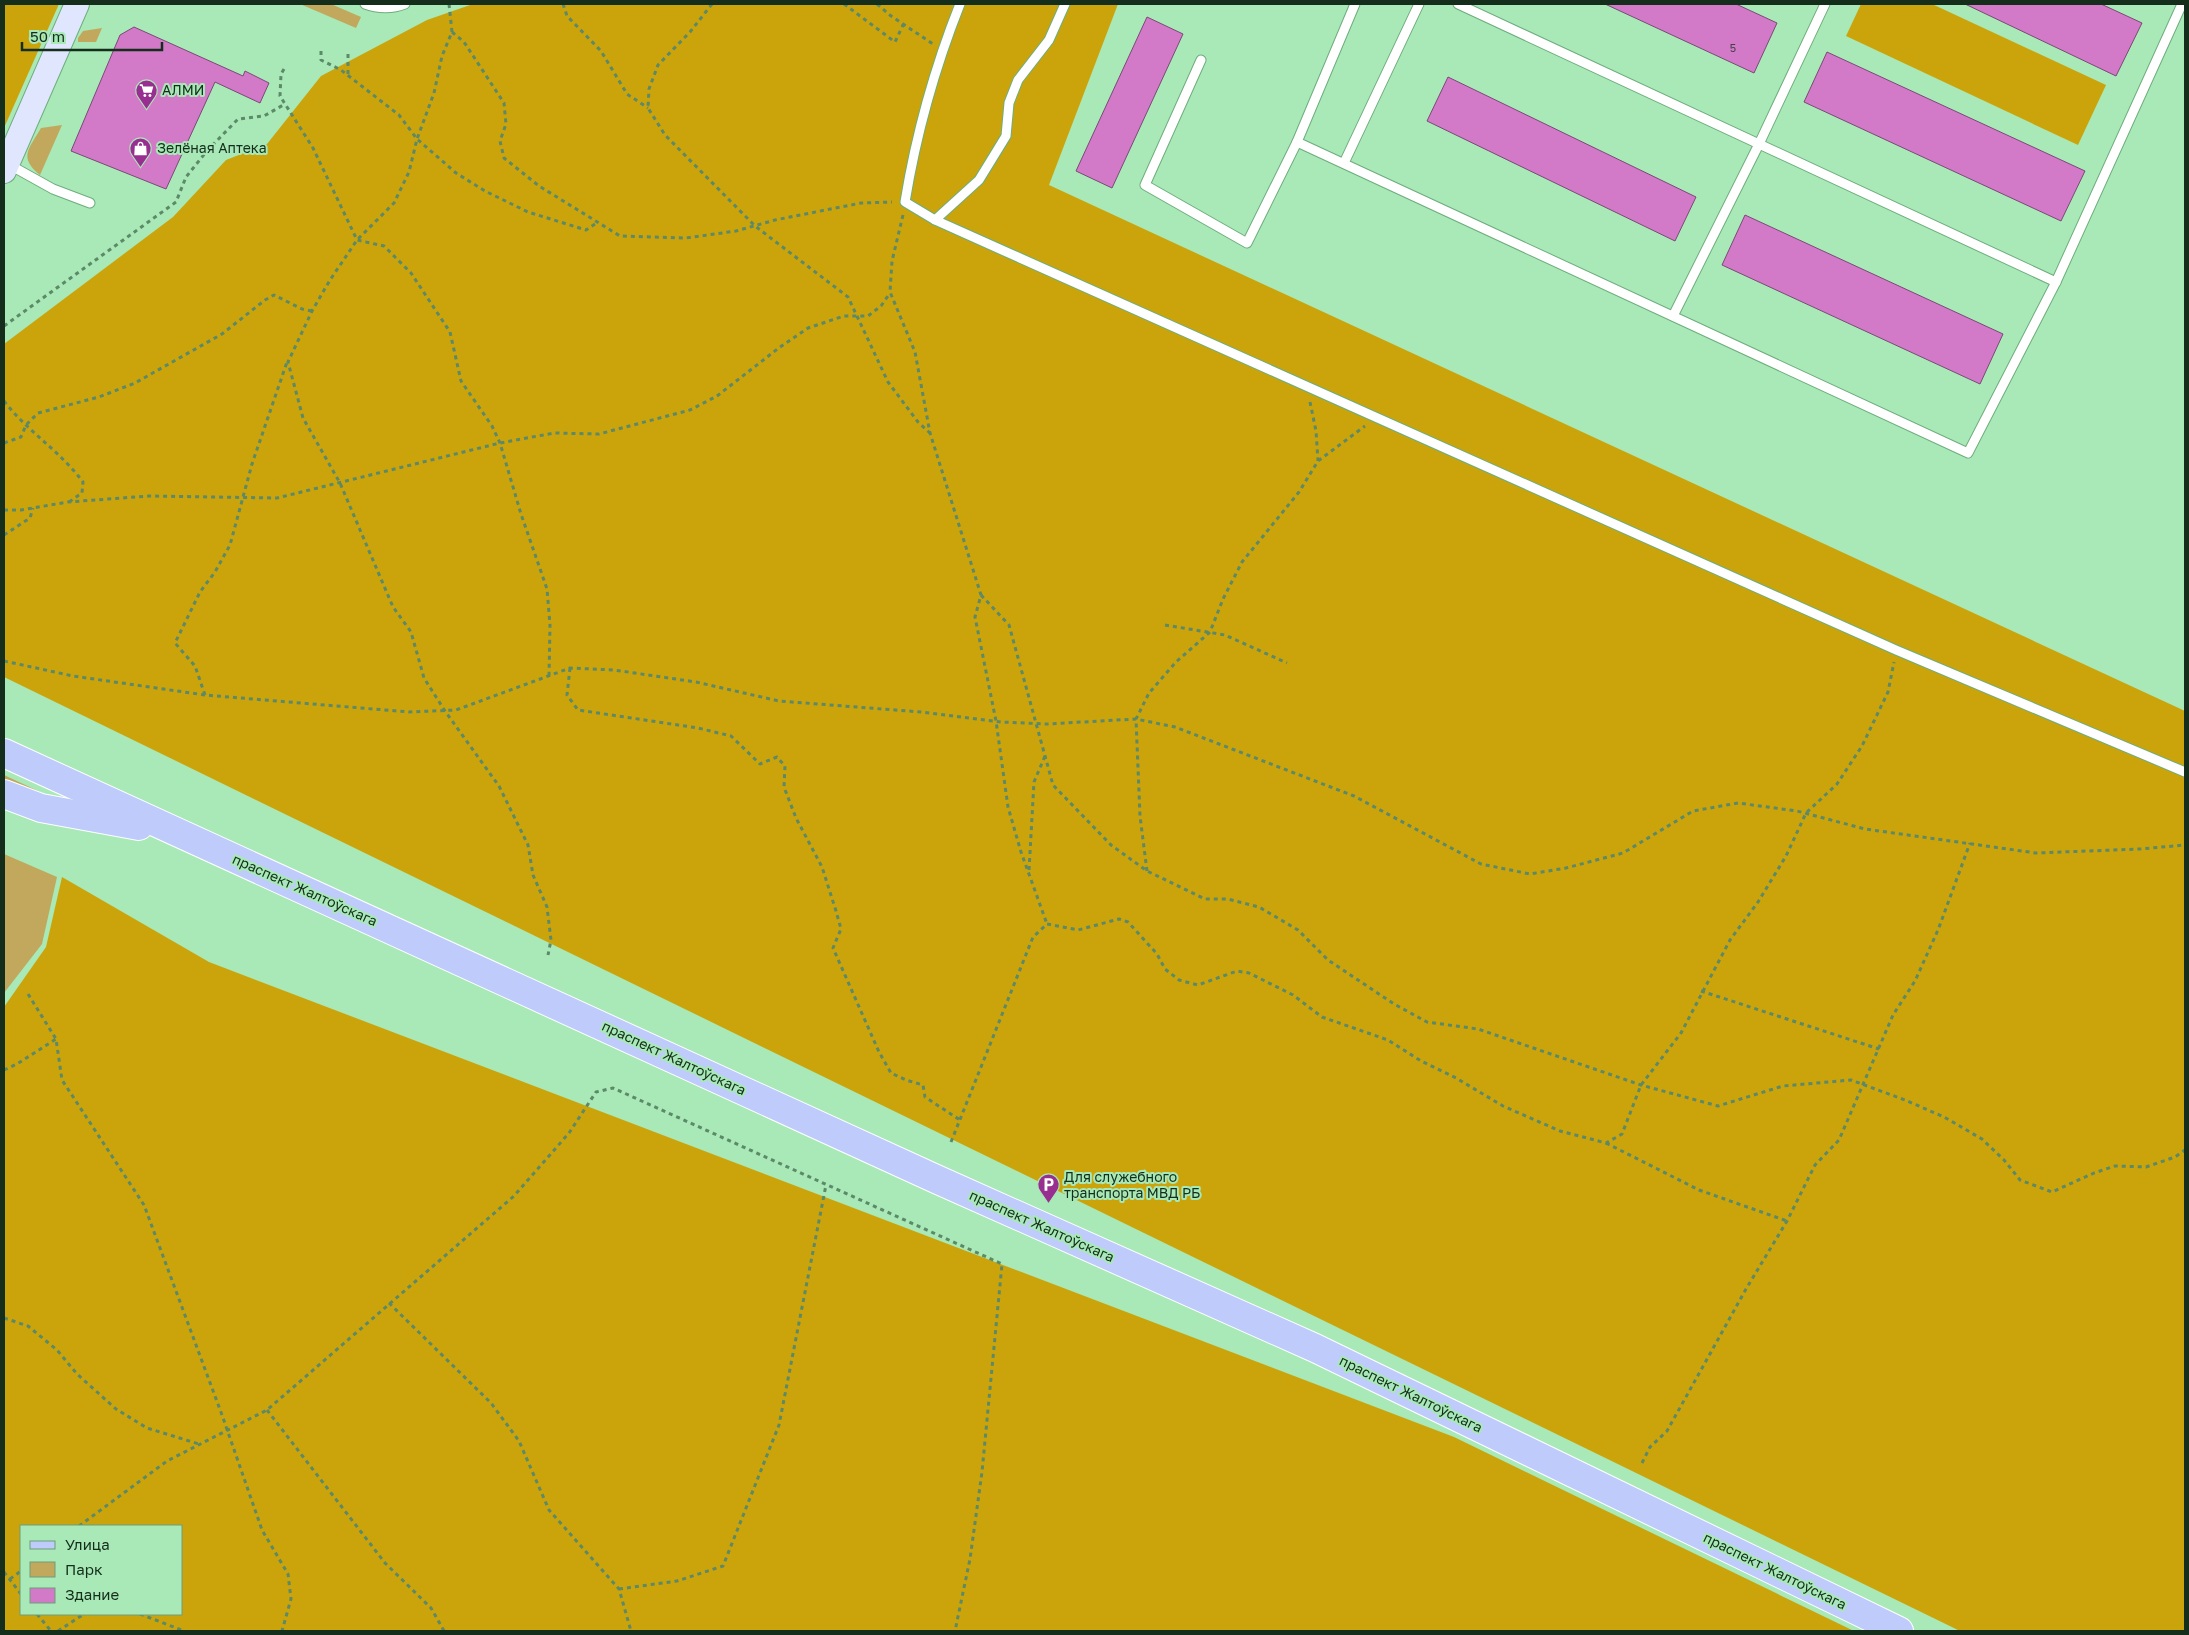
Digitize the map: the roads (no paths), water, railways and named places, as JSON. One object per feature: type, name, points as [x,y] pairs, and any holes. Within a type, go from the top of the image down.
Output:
[{"type":"main road","name":"праспект Жалтоўскага","points":[[4,753],[936,1179],[1315,1348],[1899,1631]]},
{"type":"main road","name":"праспект Жалтоўскага","points":[[4,794],[41,808],[180,834]]},
{"type":"street","points":[[5,165],[77,4]]},
{"type":"lane","points":[[365,4],[372,7],[396,8],[405,4]]},
{"type":"lane","points":[[960,4],[942,50],[911,167],[905,202],[935,220],[1375,418],[1896,650],[2185,772]]},
{"type":"lane","points":[[935,220],[979,180],[1006,136],[1009,104],[1018,80],[1049,40],[1065,4]]},
{"type":"lane","points":[[1200,60],[1146,185],[1247,243],[1297,142],[1356,4]]},
{"type":"lane","points":[[1344,163],[1419,4]]},
{"type":"lane","points":[[1458,4],[2056,282]]},
{"type":"lane","points":[[1673,316],[1759,144],[1825,4]]},
{"type":"lane","points":[[1297,142],[1968,453],[2056,282],[2182,4]]},
{"type":"lane","points":[[5,165],[53,189],[90,203]]},
{"type":"place","name":"АЛМИ","points":[[146,109]]},
{"type":"place","name":"Зелёная Аптека","points":[[141,167]]},
{"type":"place","name":"Для служебного транспорта МВД РБ","points":[[1048,1204]]}]
